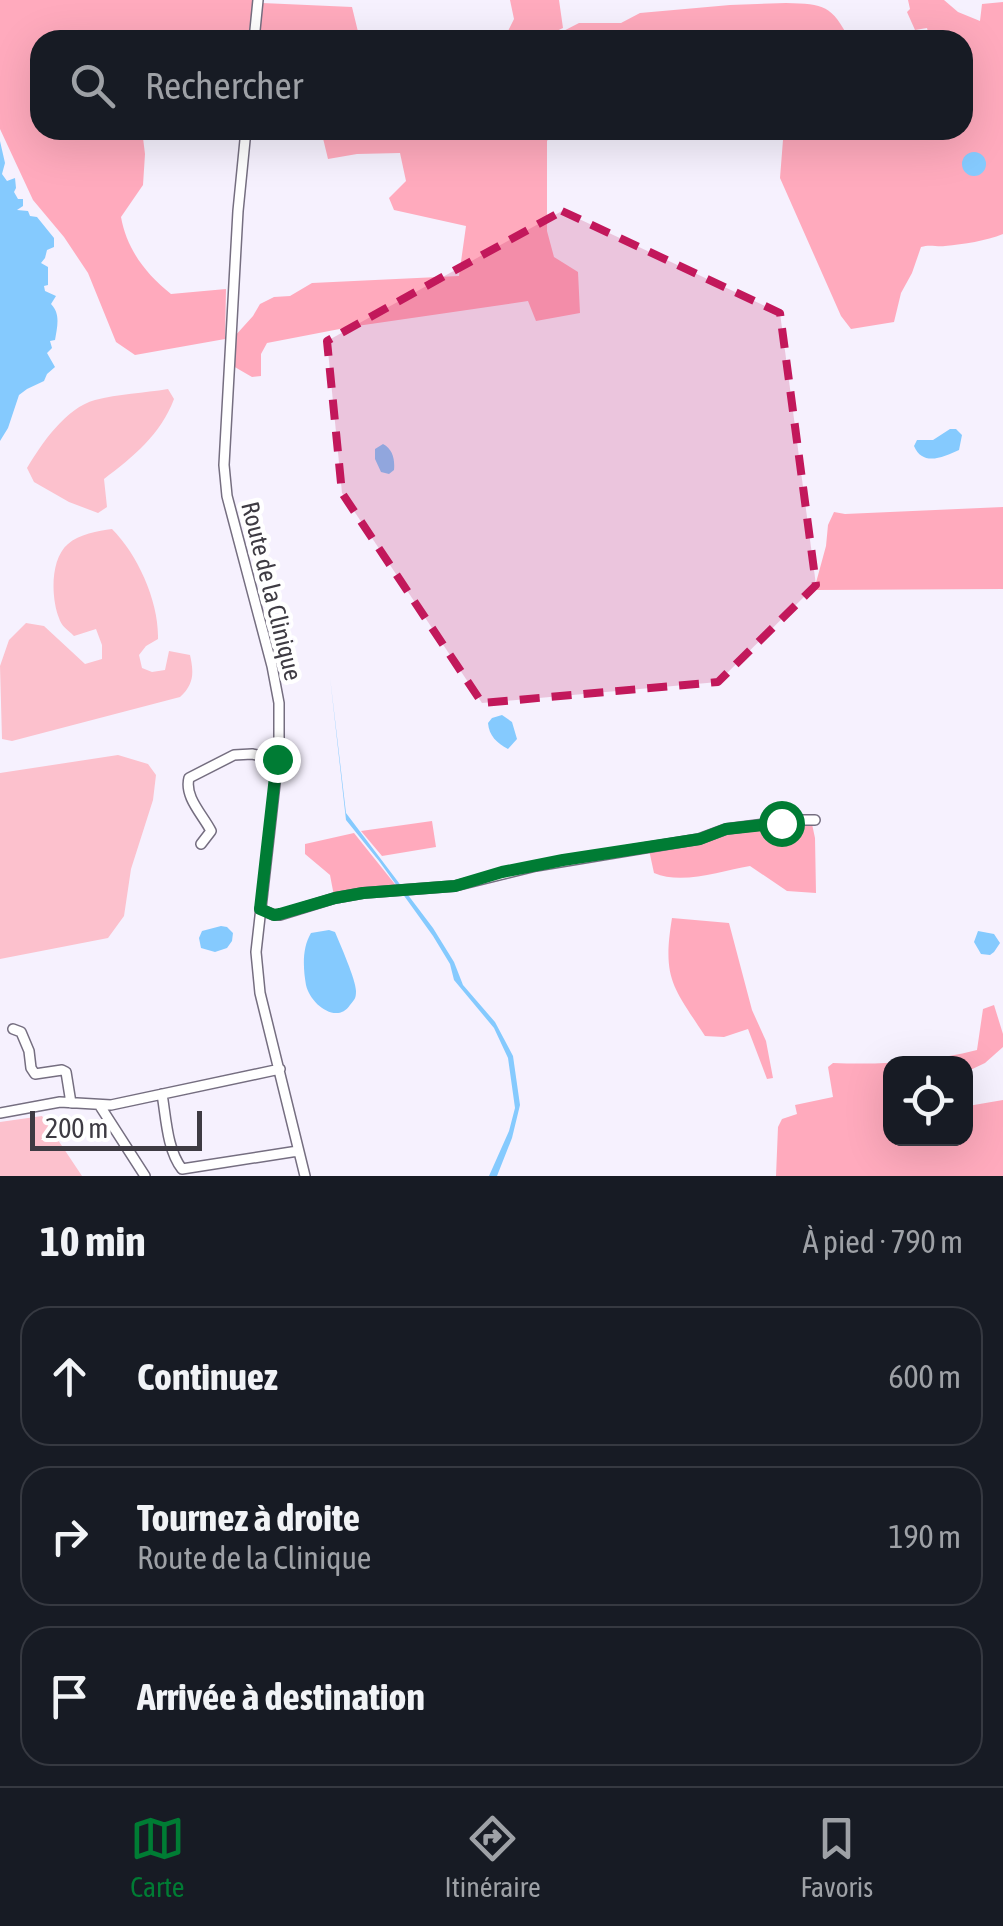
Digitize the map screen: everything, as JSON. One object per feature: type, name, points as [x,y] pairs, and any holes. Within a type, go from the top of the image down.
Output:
[{"type":"street","points":[[255,30],[258,0]]},
{"type":"street","name":"Route de la Clinique","points":[[245,140],[224,464],[234,522],[276,683],[280,724],[256,952],[259,985],[304,1176]]},
{"type":"street","points":[[201,844],[211,830],[187,787],[189,778],[234,755],[277,759]]},
{"type":"street","points":[[260,909],[274,915],[363,893],[455,886],[549,863],[700,839],[726,829],[815,820]]},
{"type":"street","points":[[12,1028],[23,1034],[35,1074],[66,1072],[72,1103]]},
{"type":"street","points":[[0,1113],[60,1102],[100,1106],[280,1069]]},
{"type":"street","points":[[162,1094],[176,1161],[189,1172],[298,1151]]},
{"type":"street","points":[[100,1106],[145,1176]]},
{"type":"highlighted area","points":[[562,211],[780,313],[816,585],[718,682],[482,703],[342,493],[327,341]]},
{"type":"shaded area","points":[[0,0],[253,0],[251,30],[30,30],[30,140],[143,140],[143,185],[121,217],[128,240],[146,270],[171,294],[226,289],[225,339],[135,355],[116,342],[88,273],[33,200],[0,129]]},
{"type":"shaded area","points":[[510,0],[559,0],[563,28],[508,30],[514,19]]},
{"type":"shaded area","points":[[908,0],[944,0],[958,12],[980,21],[982,4],[1003,2],[1003,234],[967,243],[921,247],[901,293],[894,322],[851,329],[841,316],[780,178],[783,140],[973,140],[973,30],[915,30],[907,12]]},
{"type":"shaded area","points":[[262,3],[352,7],[358,30],[259,30]]},
{"type":"shaded area","points":[[810,4],[832,13],[844,30],[565,30],[579,23],[621,23],[640,13],[730,5]]},
{"type":"shaded area","points":[[323,140],[548,140],[547,231],[554,257],[578,272],[580,313],[536,321],[528,301],[350,327],[267,343],[261,354],[261,376],[252,377],[233,366],[234,337],[260,304],[274,297],[290,296],[312,283],[459,276],[466,226],[394,210],[389,198],[406,181],[400,153],[328,159]]},
{"type":"shaded area","points":[[168,389],[174,399],[162,423],[104,479],[107,507],[98,513],[34,482],[27,468],[47,438],[74,410],[104,398]]},
{"type":"shaded area","points":[[1003,507],[1003,589],[814,590],[834,512]]},
{"type":"shaded area","points":[[112,529],[138,565],[155,610],[158,639],[139,655],[142,668],[152,672],[165,670],[169,651],[190,655],[192,673],[188,687],[180,697],[12,741],[2,739],[0,666],[9,640],[26,623],[44,626],[85,664],[102,659],[96,629],[74,636],[61,623],[54,600],[54,579],[58,559],[68,544],[83,535]]},
{"type":"shaded area","points":[[118,755],[148,764],[156,775],[153,800],[131,869],[124,916],[108,938],[0,959],[0,773]]},
{"type":"shaded area","points":[[432,821],[436,847],[382,856],[361,831]]},
{"type":"shaded area","points":[[800,822],[812,824],[816,893],[787,891],[750,866],[677,878],[654,873],[649,850]]},
{"type":"shaded area","points":[[354,833],[398,888],[334,896],[330,875],[305,854],[305,844]]},
{"type":"shaded area","points":[[672,918],[729,923],[752,1010],[766,1041],[773,1078],[767,1079],[748,1029],[724,1037],[705,1036],[685,1005],[670,969]]},
{"type":"shaded area","points":[[994,1005],[1003,1047],[973,1069],[973,1056],[946,1056],[977,1050],[983,1009]]},
{"type":"shaded area","points":[[833,1063],[883,1063],[883,1146],[973,1146],[973,1105],[1003,1100],[1003,1176],[776,1176],[778,1127],[782,1119],[797,1114],[795,1105],[833,1097],[828,1067]]},
{"type":"shaded area","points":[[42,1116],[82,1176],[0,1176],[0,1122]]},
{"type":"water","points":[[0,141],[5,163],[2,174],[7,181],[15,178],[14,192],[18,199],[23,199],[23,206],[17,210],[37,217],[54,238],[54,247],[47,250],[41,263],[48,267],[48,285],[44,286],[45,291],[56,296],[51,304],[58,321],[55,340],[50,341],[52,348],[47,353],[55,367],[44,381],[19,395],[0,441]]},
{"type":"water","points":[[974,152],[983,155],[983,173],[974,176],[965,173],[962,164],[965,155]]},
{"type":"water","points":[[950,429],[962,435],[959,450],[928,458],[914,446],[917,440],[933,440]]},
{"type":"water","points":[[383,444],[394,459],[394,470],[389,474],[381,472],[375,459],[375,449]]},
{"type":"water","points":[[330,677],[346,813],[433,928],[463,985],[495,1022],[513,1056],[520,1105],[497,1176],[489,1176],[515,1108],[508,1058],[494,1028],[454,980],[450,964],[433,936],[346,820]]},
{"type":"water","points":[[502,715],[512,722],[517,739],[508,749],[494,739],[488,723]]},
{"type":"water","points":[[221,926],[233,933],[227,948],[215,952],[201,948],[202,931]]},
{"type":"water","points":[[978,931],[994,934],[1000,943],[990,955],[981,954],[974,942]]},
{"type":"water","points":[[335,932],[356,991],[352,1003],[338,1013],[318,1005],[305,979],[308,939],[311,933]]},
{"type":"route","points":[[277,759],[260,909],[274,915],[335,898],[455,886],[563,860],[700,839],[726,829],[781,823]]}]
